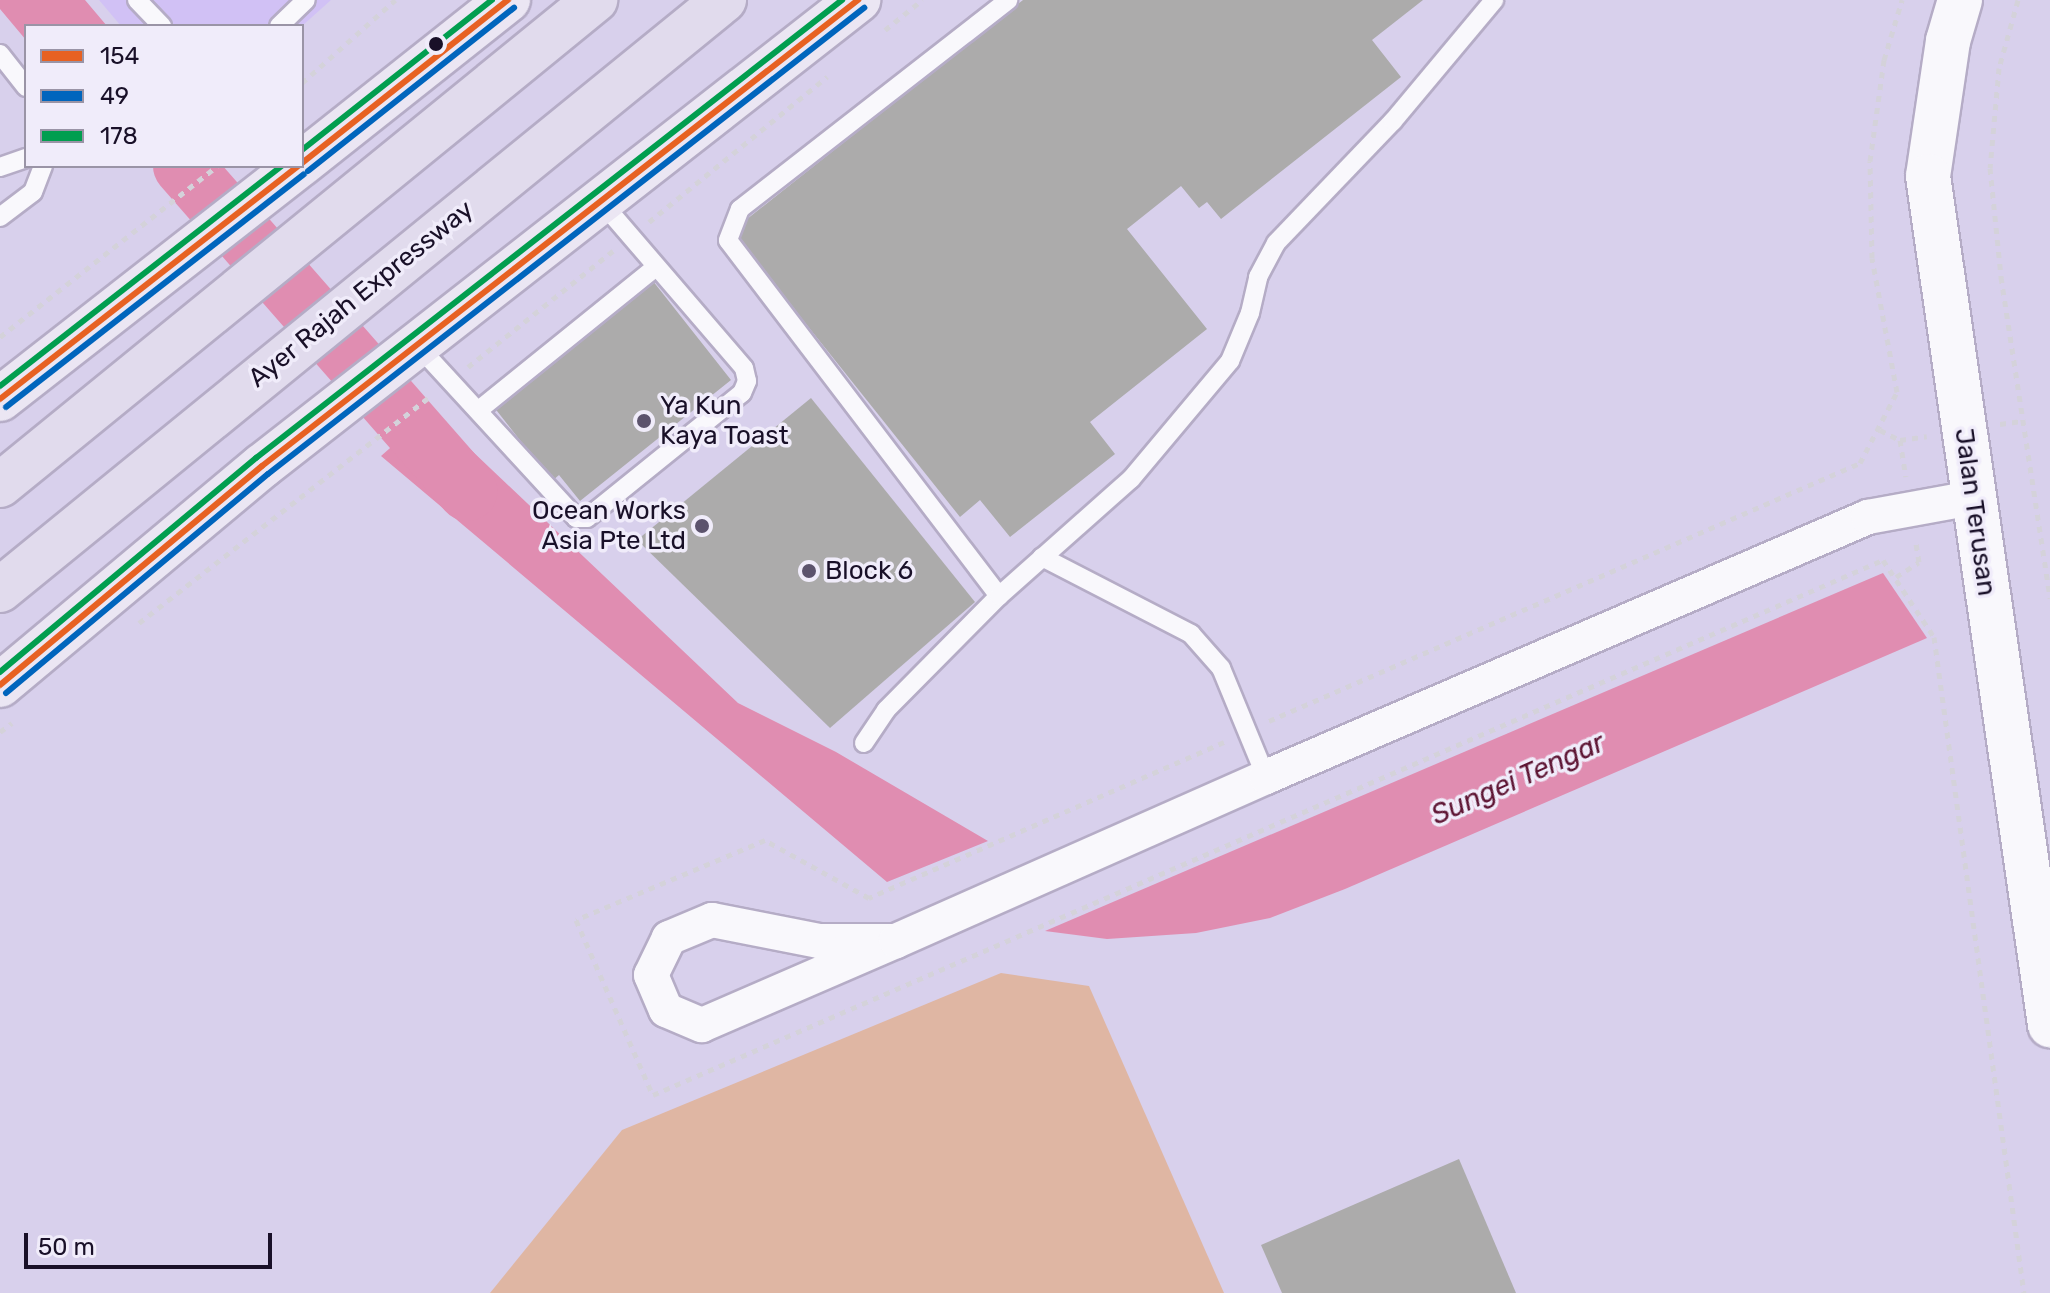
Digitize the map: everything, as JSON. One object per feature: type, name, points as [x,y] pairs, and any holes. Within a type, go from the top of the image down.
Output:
[{"type":"highway","points":[[0,485],[595,0]]},
{"type":"highway","name":"Ayer Rajah Expressway","points":[[0,590],[724,0]]},
{"type":"main road","points":[[304,161],[508,0]]},
{"type":"main road","points":[[12,700],[304,434],[602,203],[866,20]]},
{"type":"main road","points":[[0,399],[290,172]]},
{"type":"street","name":"Jalan Terusan","points":[[1960,0],[1945,56],[1928,176],[2050,1025]]},
{"type":"street","points":[[896,941],[819,941],[712,920],[669,938],[651,975],[666,1010],[702,1025],[896,941],[1266,777],[1868,517],[1973,498]]},
{"type":"lane","points":[[137,0],[160,24]]},
{"type":"lane","points":[[281,24],[306,0]]},
{"type":"lane","points":[[999,596],[728,240],[740,209],[1008,0]]},
{"type":"lane","points":[[864,743],[886,710],[999,596],[1131,479],[1230,361],[1250,313],[1258,277],[1276,243],[1393,121],[1494,0]]},
{"type":"lane","points":[[0,54],[24,84]]},
{"type":"lane","points":[[0,167],[24,159]]},
{"type":"lane","points":[[0,217],[33,192],[42,168]]},
{"type":"lane","points":[[410,353],[452,380],[576,518],[583,519],[742,393],[744,368],[602,203]]},
{"type":"lane","points":[[480,409],[656,267]]},
{"type":"lane","points":[[1042,557],[1191,634],[1221,668],[1266,777]]},
{"type":"path","points":[[304,81],[395,0]]},
{"type":"path","points":[[866,20],[922,0]]},
{"type":"path","points":[[2018,0],[1999,68],[1990,168],[2001,277],[2050,598]]},
{"type":"path","points":[[130,630],[452,380],[837,69]]},
{"type":"path","points":[[0,337],[214,168]]},
{"type":"path","points":[[0,732],[12,700]]},
{"type":"shaded area","points":[[99,0],[331,0],[304,24],[119,24]]},
{"type":"shaded area","points":[[1001,973],[1089,986],[1224,1293],[490,1293],[622,1130]]},
{"type":"water","points":[[0,0],[85,0],[105,24],[24,24],[24,38],[0,9]]},
{"type":"water","points":[[431,412],[738,703],[836,752],[988,841],[887,882],[381,456]]},
{"type":"water","name":"Sungei Tengar","points":[[1883,573],[1927,638],[1345,889],[1270,918],[1196,933],[1107,939],[1045,931]]},
{"type":"building","points":[[1023,0],[1423,0],[1372,40],[1401,77],[1221,219],[1207,202],[1199,208],[1181,186],[1127,229],[1207,329],[1090,422],[1115,454],[1010,537],[980,500],[960,517],[732,231]]},
{"type":"building","points":[[645,271],[731,380],[580,501],[559,475],[552,481],[486,397]]},
{"type":"building","name":"Block 6","points":[[811,398],[975,602],[830,728],[637,540]]},
{"type":"building","points":[[1459,1159],[1516,1293],[1282,1293],[1261,1245]]},
{"type":"waterway","points":[[185,168],[468,491]]},
{"type":"transit line","name":"178","points":[[304,148],[492,0]]},
{"type":"transit line","name":"154","points":[[304,161],[508,0]]},
{"type":"transit line","name":"178","points":[[0,672],[256,458],[842,0]]},
{"type":"transit line","name":"154","points":[[0,685],[262,466],[858,0]]},
{"type":"transit line","name":"49","points":[[308,171],[514,8]]},
{"type":"transit line","name":"49","points":[[6,693],[268,474],[864,8]]},
{"type":"transit line","name":"178","points":[[0,386],[279,168]]},
{"type":"transit line","name":"154","points":[[0,399],[295,168]]},
{"type":"transit line","name":"49","points":[[6,407],[304,174]]},
{"type":"place","name":"Ya Kun Kaya Toast","points":[[644,421]]},
{"type":"place","name":"Ocean Works Asia Pte Ltd","points":[[702,526]]},
{"type":"place","name":"Block 6","points":[[809,571]]}]
